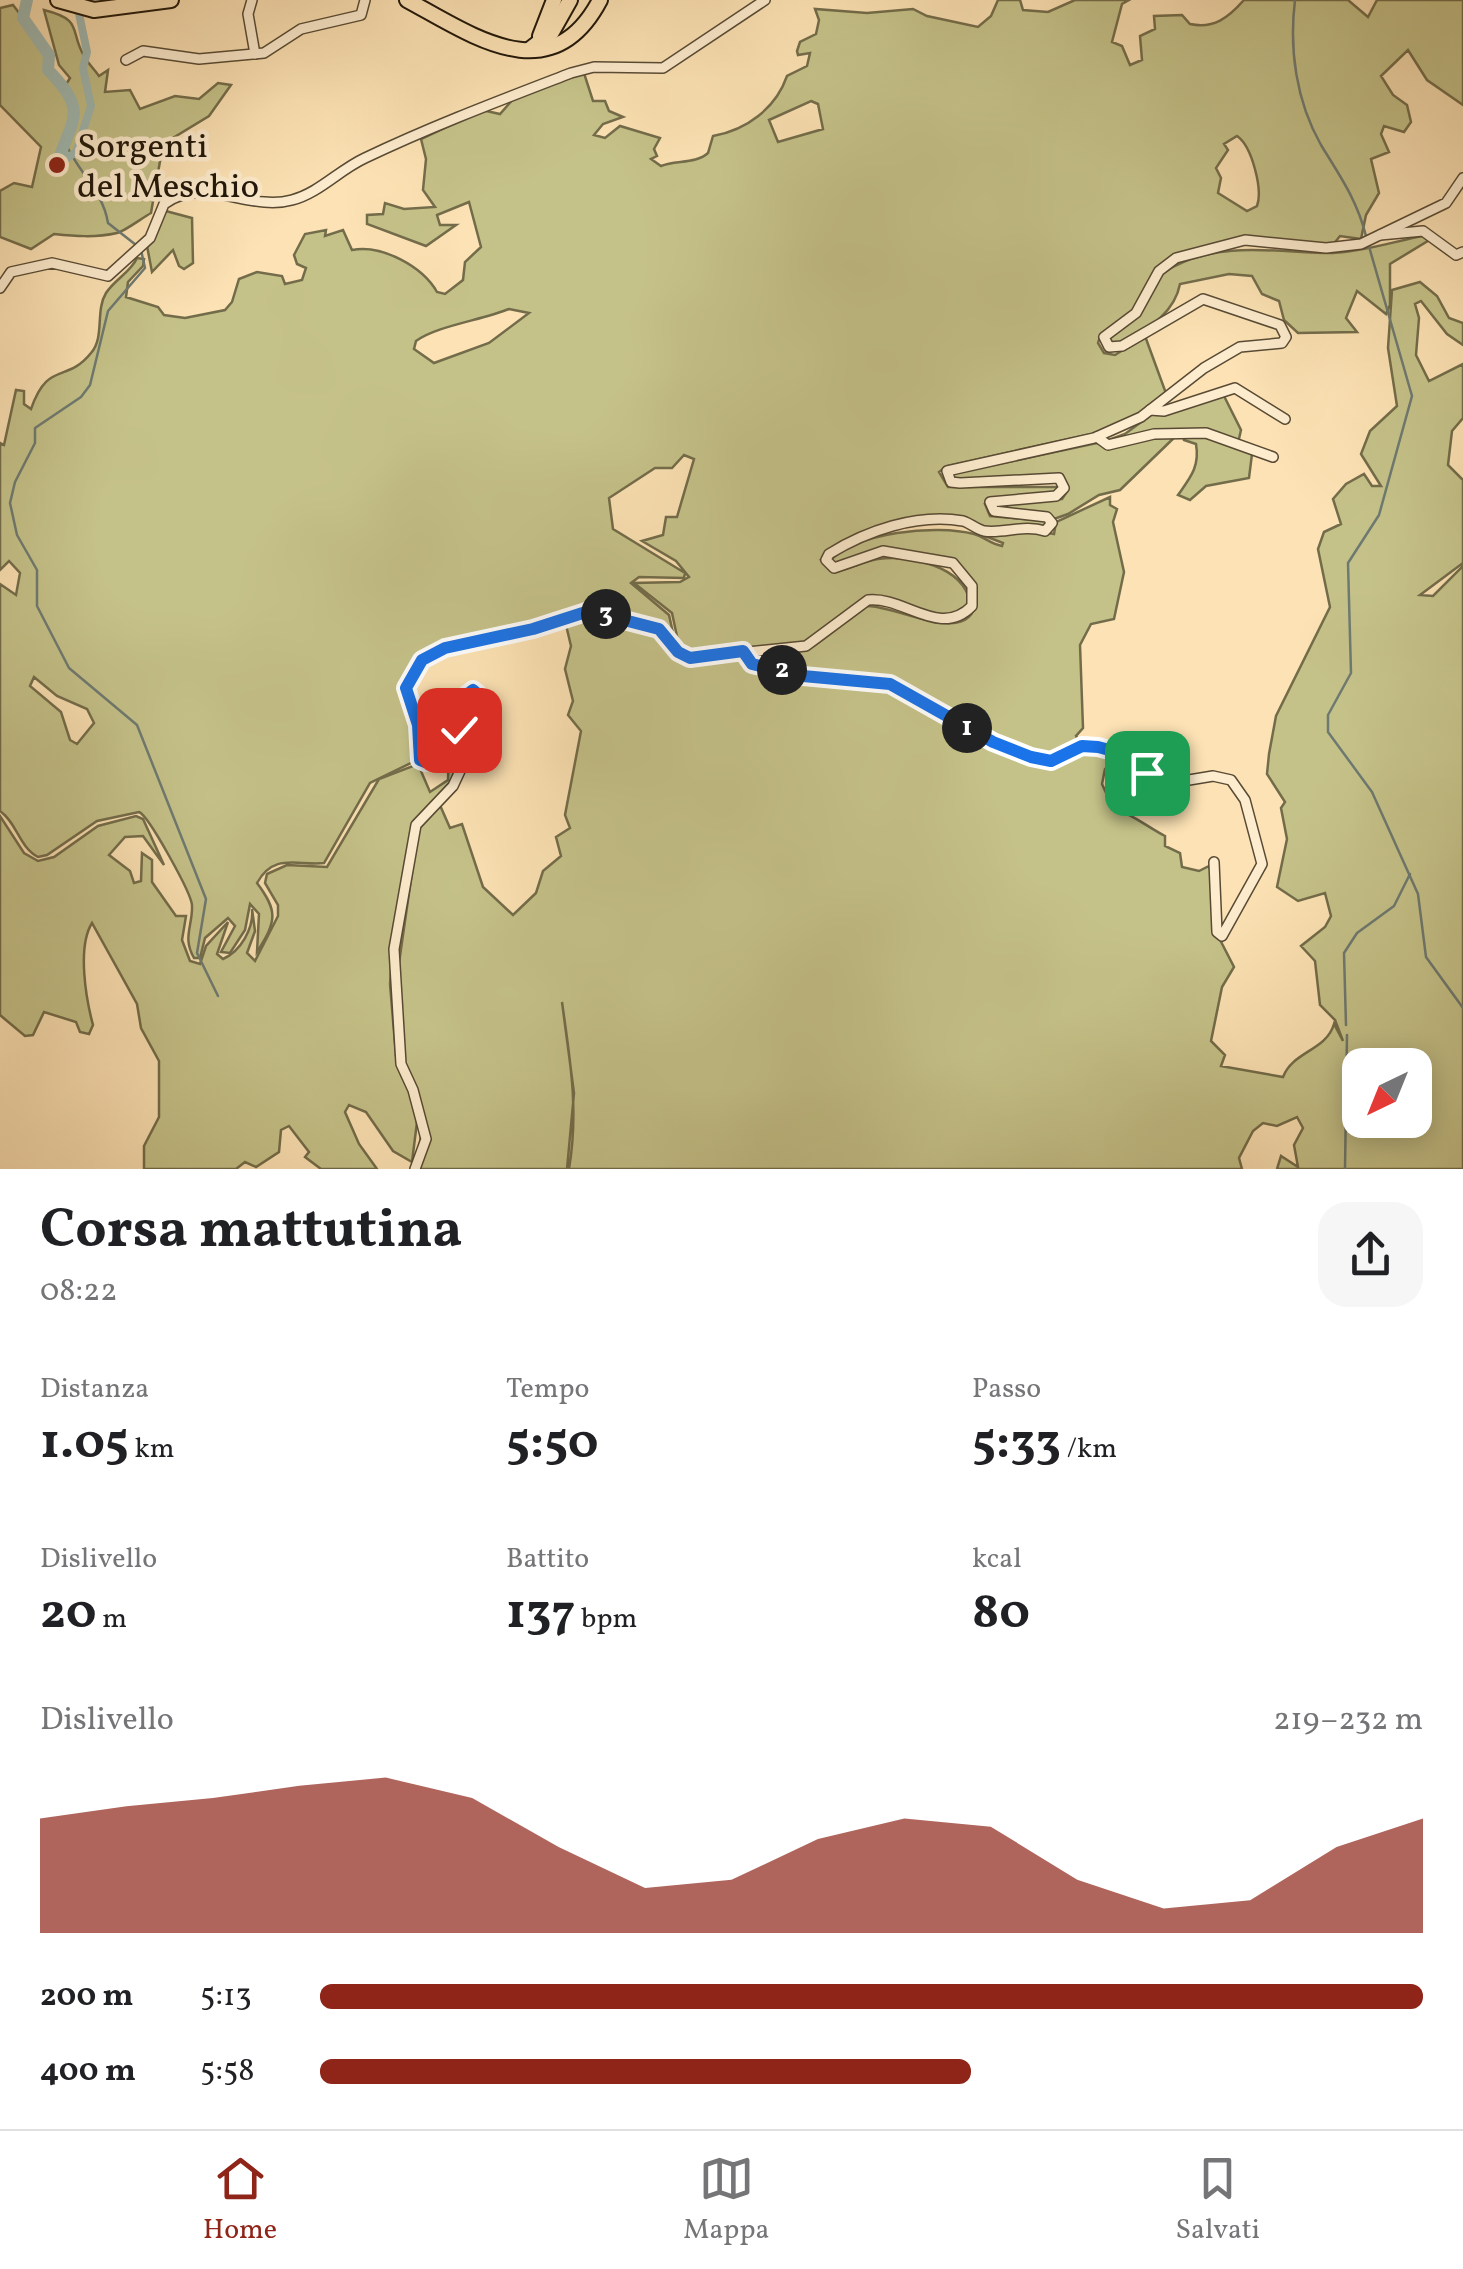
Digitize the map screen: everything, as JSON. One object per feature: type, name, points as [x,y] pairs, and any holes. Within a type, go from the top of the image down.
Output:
[{"type":"highway","points":[[58,0],[94,10],[170,0]]},
{"type":"highway","points":[[406,0],[490,44],[524,51],[560,44],[584,24],[600,0]]},
{"type":"highway","points":[[524,51],[544,30],[554,0]]},
{"type":"highway","points":[[524,51],[552,32],[570,0]]},
{"type":"street","points":[[252,0],[248,14],[255,54]]},
{"type":"street","points":[[126,60],[143,51],[199,59],[255,54],[279,46],[301,30],[361,15],[365,0]]},
{"type":"street","points":[[0,288],[10,272],[52,264],[108,276],[150,238],[164,204],[187,194],[231,194],[272,203],[292,200],[350,165],[433,126],[571,73],[594,66],[663,68],[765,0]]},
{"type":"street","points":[[1369,240],[1446,204],[1463,178]]},
{"type":"street","points":[[415,1169],[426,1139],[413,1090],[400,1064],[394,949],[416,825],[453,786],[460,771],[459,730],[480,696],[473,690],[443,714],[431,757],[425,762],[420,760],[418,725],[406,688],[422,660],[445,648],[533,629],[589,611],[659,629],[678,652],[690,658],[806,646],[868,600],[878,598],[934,618],[963,615],[972,606],[972,586],[952,563],[883,552],[834,568],[826,560],[829,554],[878,528],[964,521],[986,532],[1012,526],[1045,530],[1052,522],[1048,517],[994,511],[990,502],[1056,496],[1064,488],[1059,478],[960,483],[951,482],[946,471],[1097,437],[1150,410],[1204,368],[1240,347],[1282,343],[1286,336],[1280,325],[1203,299],[1122,346],[1109,347],[1104,337],[1136,313],[1159,271],[1176,258],[1245,240],[1326,248],[1423,232],[1456,255],[1463,252]]},
{"type":"street","points":[[1150,410],[1164,411],[1234,388],[1284,419]]},
{"type":"street","points":[[1097,437],[1108,445],[1154,434],[1206,433],[1273,457]]},
{"type":"street","points":[[743,651],[752,664],[803,676],[890,684],[993,742],[1031,757],[1051,761],[1082,746],[1098,747],[1117,752],[1134,767],[1172,783],[1213,776],[1231,780],[1245,800],[1262,864],[1222,936],[1217,932],[1214,862]]},
{"type":"shaded area","points":[[998,0],[1020,0],[1023,10],[1048,12],[1075,0],[1129,0],[1122,4],[1112,42],[1122,46],[1130,65],[1142,60],[1140,36],[1155,29],[1154,16],[1182,15],[1190,24],[1206,25],[1226,17],[1244,0],[1348,0],[1368,17],[1377,0],[1463,0],[1463,105],[1427,80],[1408,50],[1381,76],[1393,95],[1407,105],[1411,122],[1404,132],[1384,126],[1381,134],[1389,152],[1371,159],[1379,193],[1366,215],[1361,239],[1340,236],[1331,247],[1217,246],[1174,260],[1152,277],[1131,313],[1103,333],[1098,343],[1104,353],[1115,355],[1145,336],[1167,396],[1127,426],[947,466],[939,472],[948,487],[1058,487],[1060,493],[985,504],[990,516],[1046,521],[1050,526],[994,529],[955,521],[897,525],[821,560],[833,572],[891,558],[934,566],[957,580],[970,602],[954,618],[873,599],[804,643],[681,655],[672,613],[634,583],[680,582],[689,577],[676,561],[642,541],[663,535],[666,517],[677,517],[694,459],[684,455],[672,468],[655,468],[609,498],[613,529],[685,573],[684,578],[639,577],[631,583],[669,615],[677,651],[658,630],[589,613],[432,654],[404,685],[402,694],[414,730],[415,761],[370,783],[324,863],[287,862],[264,873],[257,883],[269,901],[272,916],[257,952],[259,914],[250,904],[245,930],[230,953],[221,952],[235,926],[228,918],[205,938],[200,958],[194,958],[189,944],[190,898],[160,840],[139,812],[97,821],[47,855],[38,857],[26,847],[0,811],[0,584],[16,595],[20,573],[9,561],[0,570],[0,443],[4,445],[16,390],[24,391],[24,404],[31,409],[44,384],[91,353],[98,339],[106,293],[137,258],[144,259],[143,266],[128,282],[126,297],[158,307],[164,315],[185,318],[225,310],[232,302],[239,279],[257,272],[282,276],[285,284],[302,280],[306,268],[297,264],[294,255],[305,234],[326,230],[325,236],[343,230],[352,250],[376,251],[400,259],[422,274],[437,292],[445,294],[463,280],[465,262],[481,247],[469,202],[437,215],[440,225],[456,225],[426,246],[367,224],[367,215],[383,214],[385,203],[404,209],[435,207],[423,190],[426,159],[421,139],[482,110],[500,114],[515,97],[584,73],[593,101],[605,101],[609,111],[623,117],[603,124],[594,135],[605,138],[620,126],[660,138],[654,149],[657,156],[651,159],[661,166],[692,160],[708,153],[713,136],[737,129],[759,116],[776,98],[787,76],[807,66],[810,53],[798,55],[797,51],[800,42],[816,34],[819,20],[815,9],[867,13],[913,9],[927,16],[978,27],[991,16]],"holes":[[[811,101],[818,104],[823,129],[778,142],[769,120]],[[1237,136],[1252,158],[1258,199],[1257,206],[1247,211],[1218,193],[1221,178],[1216,168],[1228,150],[1224,144]],[[509,309],[529,313],[489,343],[434,363],[414,349],[416,341],[435,331]],[[34,677],[57,696],[87,709],[94,723],[77,744],[70,740],[61,712],[30,686]]]},
{"type":"shaded area","points":[[13,5],[47,49],[48,70],[63,89],[70,78],[59,65],[44,10],[70,22],[85,58],[99,76],[108,70],[105,92],[130,90],[140,109],[175,96],[199,99],[218,83],[231,85],[209,116],[163,144],[151,213],[120,232],[93,236],[54,234],[31,249],[0,237],[0,191],[14,183],[32,187],[41,147],[0,105],[0,8]]},
{"type":"shaded area","points":[[162,210],[192,218],[193,263],[184,269],[173,250],[152,272],[147,246]]},
{"type":"shaded area","points":[[1422,236],[1431,239],[1390,264],[1390,305],[1386,314],[1357,291],[1346,318],[1357,332],[1298,333],[1284,320],[1279,301],[1262,294],[1252,276],[1229,274],[1180,284],[1164,314],[1117,348],[1105,337],[1126,320],[1164,273],[1192,259],[1252,250],[1344,252]]},
{"type":"shaded area","points":[[1420,282],[1437,296],[1449,318],[1463,323],[1463,345],[1447,334],[1421,301],[1415,304],[1419,318],[1416,355],[1429,381],[1463,364],[1463,418],[1452,431],[1448,465],[1463,480],[1463,563],[1420,595],[1433,596],[1463,566],[1463,1169],[1277,1169],[1281,1156],[1298,1167],[1294,1145],[1303,1128],[1297,1117],[1277,1126],[1263,1123],[1253,1131],[1239,1158],[1242,1169],[569,1169],[573,1102],[567,1169],[416,1169],[422,1129],[405,1068],[396,984],[418,830],[439,803],[450,828],[462,824],[483,887],[513,915],[536,893],[543,871],[561,856],[556,837],[570,828],[565,815],[581,731],[568,715],[573,701],[565,669],[571,646],[566,625],[598,619],[644,630],[661,639],[686,664],[733,658],[803,682],[877,685],[979,739],[1038,763],[1050,765],[1094,753],[1117,760],[1105,769],[1102,784],[1113,808],[1165,836],[1165,846],[1180,853],[1182,867],[1199,871],[1209,866],[1216,932],[1234,967],[1222,987],[1211,1041],[1225,1055],[1221,1066],[1283,1077],[1294,1062],[1324,1040],[1334,1024],[1343,1041],[1335,1020],[1320,1005],[1315,961],[1301,946],[1325,927],[1331,916],[1325,893],[1298,901],[1277,887],[1287,839],[1281,808],[1285,802],[1267,774],[1269,754],[1276,716],[1330,607],[1318,549],[1324,532],[1341,524],[1333,499],[1346,484],[1364,474],[1372,486],[1381,486],[1361,454],[1370,431],[1397,406],[1388,348],[1392,290]]},
{"type":"shaded area","points":[[1222,392],[1241,430],[1238,443],[1204,430],[1103,442],[1125,434],[1152,414]]},
{"type":"shaded area","points":[[1179,433],[1120,490],[1099,495],[1054,519],[993,510],[995,504],[1062,499],[1068,490],[1061,482],[955,481],[951,474],[1097,443],[1107,447]]},
{"type":"shaded area","points":[[1183,433],[1203,434],[1252,454],[1249,478],[1206,486],[1190,500],[1178,495],[1197,459],[1196,444],[1184,440]]},
{"type":"shaded area","points":[[1110,497],[1110,505],[1117,509],[1113,522],[1124,572],[1114,619],[1091,624],[1080,645],[1083,728],[1076,736],[1079,741],[1059,761],[1021,753],[874,678],[849,675],[829,679],[752,661],[750,656],[815,645],[867,606],[947,623],[961,621],[971,614],[976,600],[955,567],[882,554],[837,566],[829,562],[857,544],[897,533],[939,530],[974,534],[1002,546],[1003,543],[985,536],[1033,530],[1054,534],[1056,522]]},
{"type":"shaded area","points":[[455,747],[454,781],[421,814],[393,940],[390,984],[396,1056],[411,1090],[417,1122],[412,1162],[393,1151],[366,1112],[349,1105],[345,1112],[359,1144],[377,1169],[321,1169],[305,1157],[309,1152],[289,1126],[281,1130],[279,1152],[256,1167],[245,1162],[236,1169],[144,1169],[144,1146],[159,1117],[159,1061],[141,1028],[137,1004],[92,923],[84,959],[93,1025],[89,1034],[80,1032],[76,1022],[44,1012],[33,1035],[25,1036],[0,1015],[0,816],[24,853],[38,861],[54,857],[98,826],[136,816],[143,819],[164,865],[143,836],[125,837],[109,855],[130,871],[134,883],[141,881],[142,853],[152,860],[152,882],[176,916],[186,916],[182,940],[190,961],[200,964],[206,946],[228,922],[217,954],[223,959],[241,945],[252,909],[255,931],[247,953],[255,961],[278,916],[278,905],[265,883],[267,874],[287,865],[327,867],[379,779],[418,764],[430,792],[448,780],[449,750]]},
{"type":"waterway","points":[[27,0],[23,18],[49,55],[48,70],[73,107],[74,117],[57,165]]},
{"type":"waterway","points":[[1295,0],[1294,56],[1300,93],[1312,128],[1353,200],[1366,236]]},
{"type":"waterway","points":[[57,165],[76,152],[91,106],[83,68],[87,52],[77,4]]},
{"type":"waterway","points":[[66,144],[96,191],[108,223],[136,245]]},
{"type":"waterway","points":[[1368,243],[1412,396],[1379,515],[1348,563],[1351,673],[1328,715],[1328,732],[1372,792],[1418,894],[1426,957],[1463,1008]]},
{"type":"waterway","points":[[141,250],[145,268],[108,311],[90,385],[81,397],[35,428],[35,443],[15,482],[10,503],[17,535],[37,570],[37,606],[69,668],[137,725],[206,899],[197,953],[218,996]]},
{"type":"waterway","points":[[1346,1025],[1344,953],[1357,933],[1394,906],[1410,874]]},
{"type":"waterway","points":[[1345,1169],[1347,1035]]},
{"type":"place","name":"Sorgenti del Meschio","points":[[57,165]]},
{"type":"route","points":[[459,730],[478,703],[480,696],[473,690],[443,714],[434,732],[431,757],[425,762],[420,760],[418,725],[406,688],[422,660],[445,648],[533,629],[589,611],[659,629],[678,652],[690,658],[743,651],[752,664],[803,676],[859,678],[890,684],[993,742],[1031,757],[1051,761],[1082,746],[1098,747],[1117,752],[1147,773]]}]
